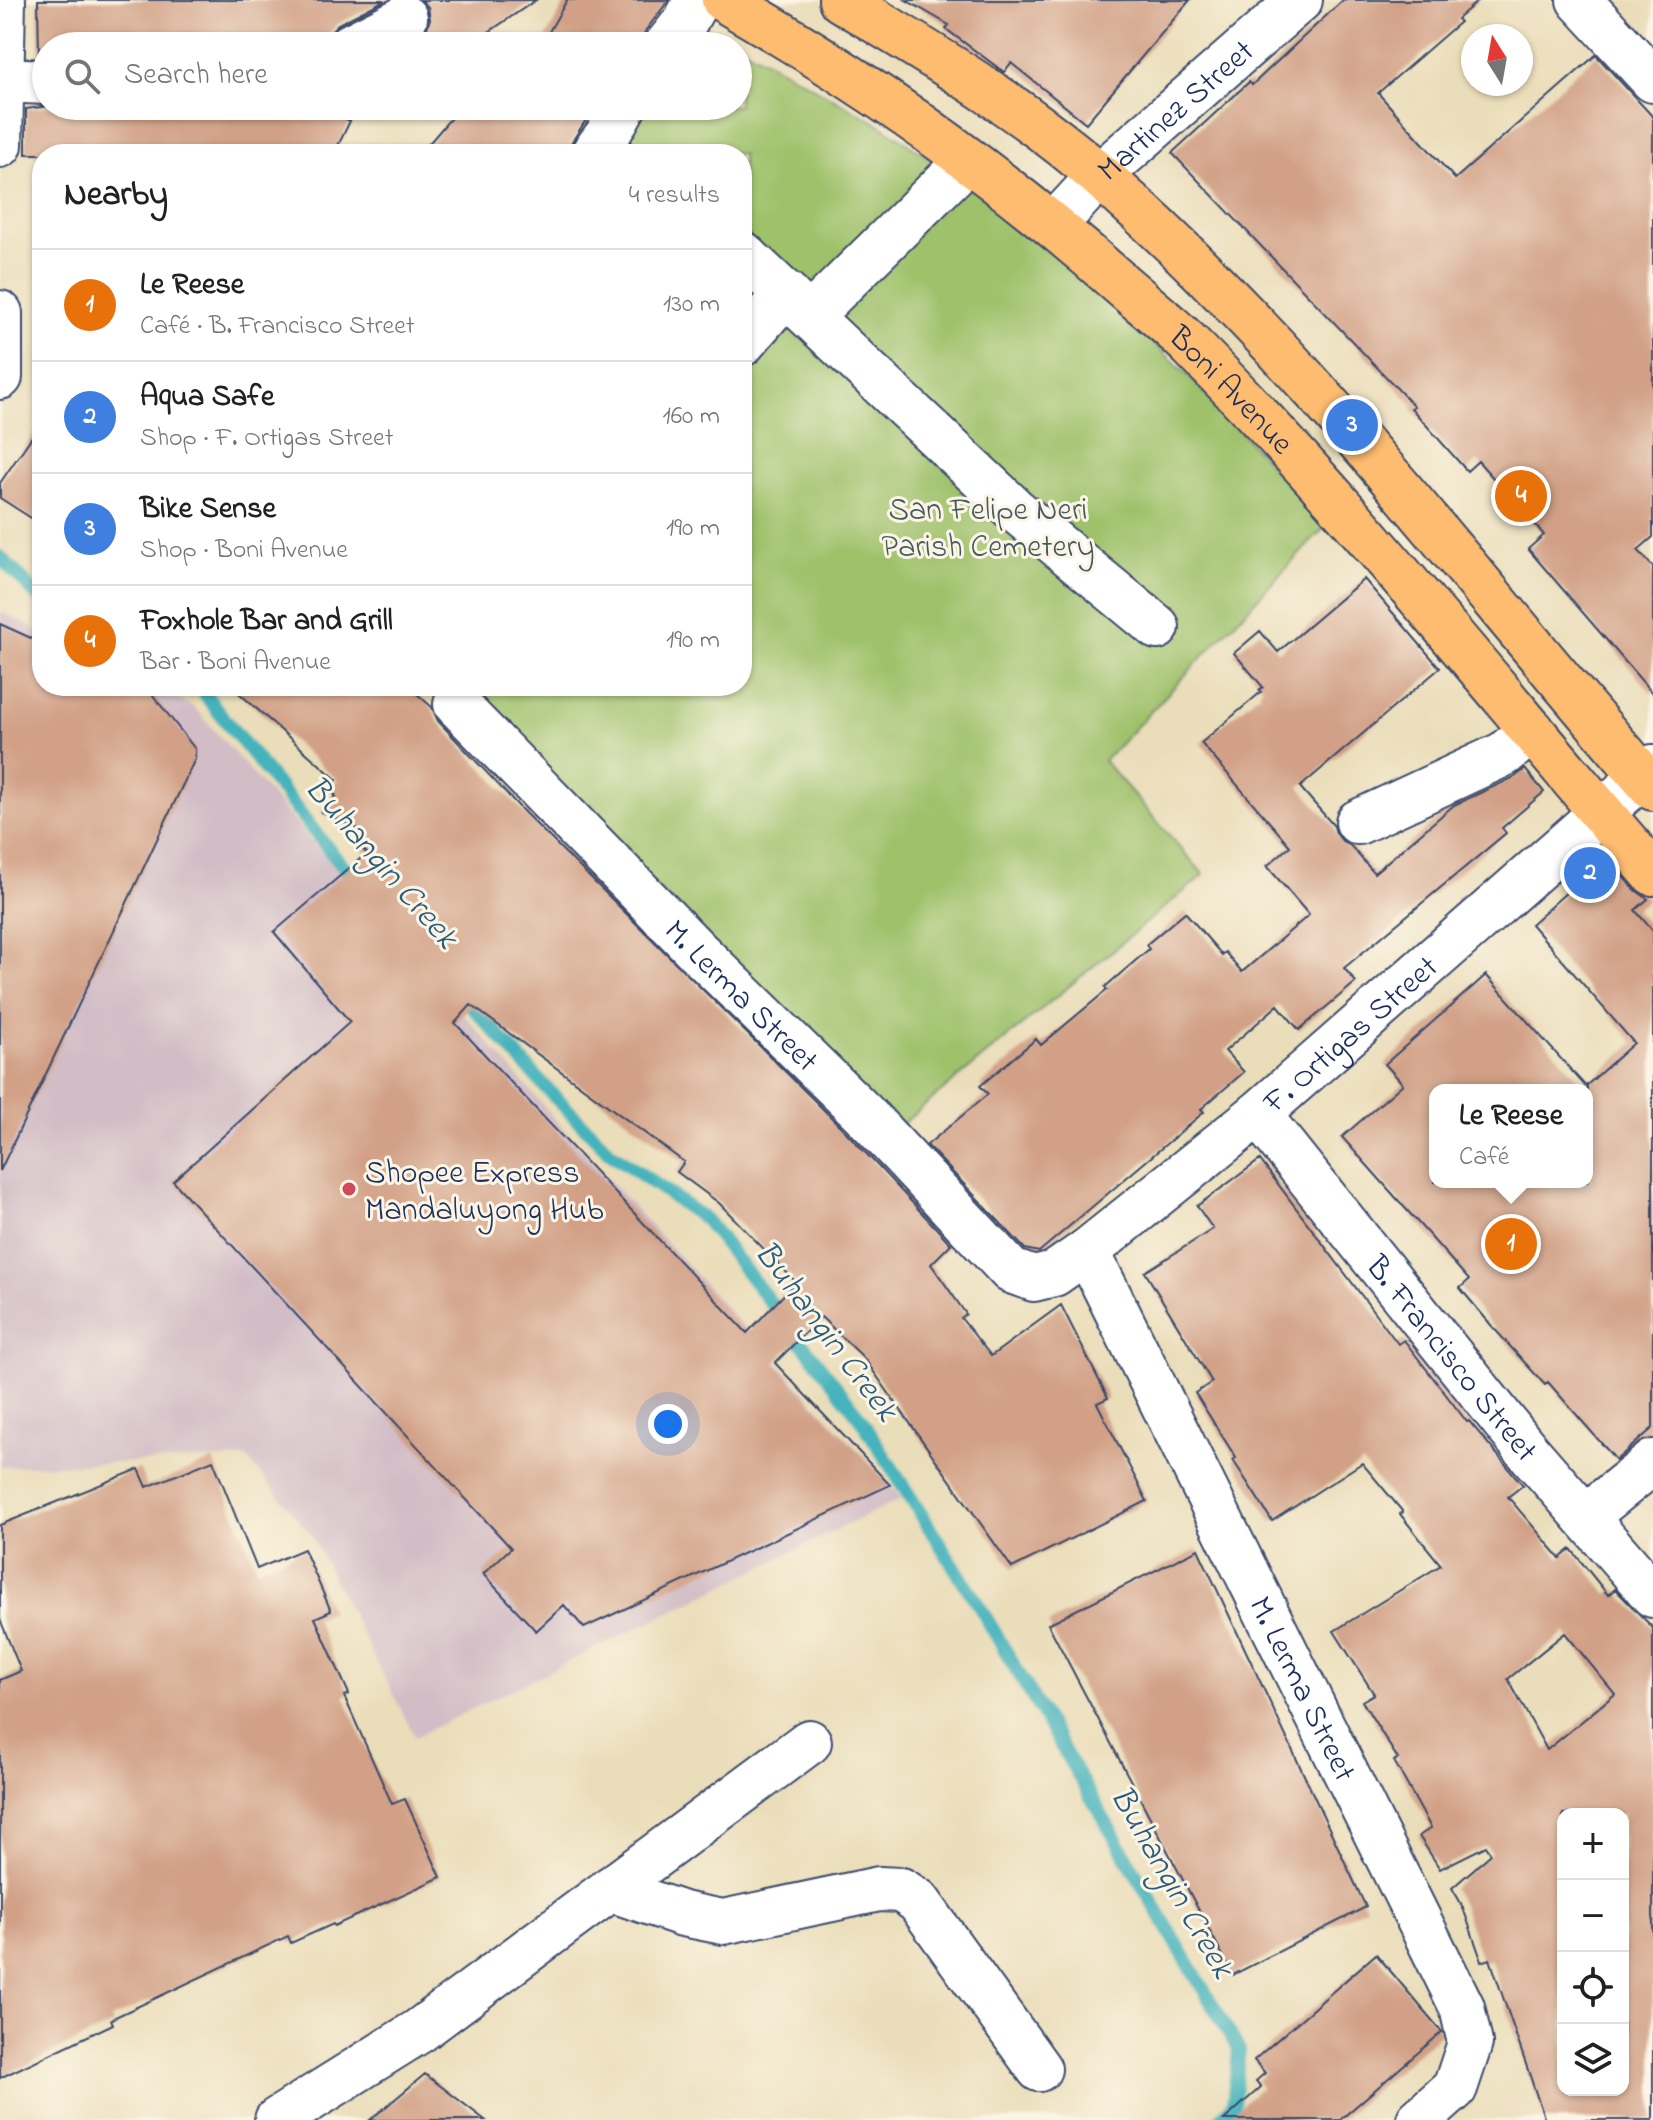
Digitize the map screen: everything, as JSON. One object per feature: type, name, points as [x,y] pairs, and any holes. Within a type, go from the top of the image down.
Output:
[{"type":"main road","name":"Boni Avenue","points":[[724,0],[797,42],[1055,224],[1192,347],[1299,460],[1653,873]]},
{"type":"main road","name":"Boni Avenue","points":[[841,0],[1015,110],[1100,175],[1227,294],[1337,414],[1649,777]]},
{"type":"street","points":[[0,145],[2,0]]},
{"type":"street","points":[[677,32],[697,0]]},
{"type":"street","name":"Martinez Street","points":[[1055,224],[1100,175],[1300,0]]},
{"type":"street","points":[[1579,0],[1653,80]]},
{"type":"street","points":[[378,32],[405,18]]},
{"type":"street","points":[[2,80],[32,81]]},
{"type":"street","points":[[752,337],[798,305],[968,160]]},
{"type":"street","points":[[752,262],[1015,510],[1157,627]]},
{"type":"street","points":[[0,313],[0,377]]},
{"type":"street","name":"M. Lerma Street","points":[[456,704],[699,953],[864,1114],[1011,1271],[1034,1279]]},
{"type":"street","points":[[1358,822],[1504,754],[1532,730]]},
{"type":"street","name":"F. Ortigas Street","points":[[1034,1279],[1054,1274],[1087,1251],[1258,1114],[1601,813],[1649,777]]},
{"type":"street","name":"B. Francisco Street","points":[[1258,1114],[1525,1448],[1653,1595]]},
{"type":"street","name":"M. Lerma Street","points":[[1087,1251],[1462,2007],[1470,2043],[1455,2088],[1419,2120]]},
{"type":"street","points":[[1585,1517],[1653,1462]]},
{"type":"street","points":[[277,2120],[419,2031],[809,1742]]},
{"type":"street","points":[[610,1889],[683,1914],[723,1922],[879,1889],[901,1890],[918,1901],[1039,2069]]},
{"type":"shaded area","points":[[0,611],[32,627],[32,696],[171,696],[194,707],[607,1178],[902,1498],[415,1737],[310,1533],[247,1458],[0,1467]]},
{"type":"green space","name":"San Felipe Neri Parish Cemetery","points":[[671,7],[715,32],[654,32]]},
{"type":"green space","name":"San Felipe Neri Parish Cemetery","points":[[752,53],[882,126],[1051,247],[1192,379],[1326,526],[1104,761],[1204,875],[895,1130],[471,696],[752,696],[752,144],[602,144],[603,120],[752,120]]},
{"type":"building","points":[[38,0],[385,0],[338,24],[330,32],[39,32]]},
{"type":"building","points":[[421,0],[536,0],[489,32],[425,32],[430,19],[428,7]]},
{"type":"building","points":[[567,0],[669,0],[645,32],[549,32]]},
{"type":"building","points":[[906,0],[1190,0],[1086,123],[1011,63],[1004,72],[946,29],[949,25]]},
{"type":"building","points":[[1343,0],[1479,0],[1457,19],[1460,22],[1378,93],[1455,179],[1596,55],[1653,117],[1653,537],[1638,550],[1653,567],[1653,694],[1528,549],[1544,535],[1478,461],[1467,471],[1411,408],[1414,406],[1172,153],[1249,82],[1252,85]]},
{"type":"building","points":[[32,108],[32,120],[350,121],[339,144],[32,144],[32,154],[26,154],[26,109]]},
{"type":"building","points":[[449,120],[586,120],[570,144],[429,144]]},
{"type":"building","points":[[32,437],[32,519],[0,498],[0,483]]},
{"type":"building","points":[[1364,579],[1440,668],[1300,787],[1334,826],[1343,842],[1350,845],[1374,873],[1454,805],[1515,777],[1525,769],[1544,792],[1502,828],[1506,833],[1344,968],[1356,982],[1299,1030],[1278,1005],[1225,1051],[1244,1072],[1201,1109],[1204,1112],[1039,1252],[1025,1249],[927,1145],[988,1094],[980,1086],[1036,1039],[1041,1045],[1107,990],[1105,987],[1149,949],[1146,945],[1185,912],[1222,955],[1225,952],[1242,972],[1309,915],[1267,866],[1290,846],[1201,743],[1263,687],[1234,653],[1260,631],[1278,652]]},
{"type":"building","points":[[0,624],[32,638],[32,696],[154,696],[195,749],[195,759],[0,1171]]},
{"type":"building","points":[[242,696],[419,696],[432,707],[438,721],[525,813],[846,1132],[951,1244],[931,1264],[966,1314],[961,1318],[991,1356],[1061,1305],[1108,1398],[1097,1403],[1147,1501],[1012,1568],[864,1358],[821,1317],[775,1363],[890,1485],[584,1628],[564,1605],[536,1631],[483,1574],[511,1548],[173,1181],[350,1022],[274,932],[367,853],[358,846],[361,830],[321,812],[336,796],[330,790],[337,780]],"holes":[[[471,1005],[684,1162],[677,1172],[719,1203],[796,1282],[747,1333],[455,1023]]]},
{"type":"building","points":[[1606,857],[1634,889],[1648,899],[1635,910],[1653,931],[1653,1428],[1616,1460],[1548,1382],[1545,1385],[1491,1325],[1460,1288],[1469,1280],[1342,1137],[1403,1084],[1385,1064],[1486,975],[1583,1084],[1429,1084],[1429,1188],[1593,1188],[1593,1084],[1588,1084],[1634,1043],[1531,924]]},
{"type":"building","points":[[1260,1160],[1398,1344],[1404,1340],[1467,1422],[1523,1485],[1508,1497],[1560,1558],[1571,1549],[1608,1595],[1615,1589],[1653,1628],[1653,2120],[1545,2120],[1490,1959],[1482,1962],[1462,1905],[1452,1888],[1491,1854],[1486,1846],[1440,1869],[1419,1836],[1431,1828],[1394,1761],[1398,1759],[1362,1701],[1374,1694],[1334,1631],[1441,1565],[1400,1514],[1403,1512],[1362,1463],[1272,1521],[1195,1393],[1212,1382],[1145,1272],[1213,1229],[1197,1206]],"holes":[[[1565,1633],[1615,1694],[1547,1750],[1508,1679]]]},
{"type":"building","points":[[213,1460],[257,1569],[304,1549],[331,1611],[315,1618],[349,1694],[344,1696],[392,1804],[405,1799],[441,1877],[291,1943],[288,1936],[111,2019],[113,2024],[0,2078],[0,1680],[21,1671],[0,1619],[0,1525],[139,1469],[147,1487]]},
{"type":"building","points":[[1198,1549],[1366,1907],[1233,1975],[1048,1624]]},
{"type":"building","points":[[1376,1954],[1442,2032],[1340,2120],[1224,2120],[1261,2087],[1256,2081],[1265,2073],[1254,2060]]},
{"type":"building","points":[[425,2074],[485,2120],[370,2120]]},
{"type":"waterway","points":[[0,557],[32,590]]},
{"type":"waterway","name":"Buhangin Creek","points":[[206,696],[360,884]]},
{"type":"waterway","name":"Buhangin Creek","points":[[458,991],[611,1153],[706,1220],[859,1416],[981,1609],[1239,2050],[1233,2104],[1220,2120]]},
{"type":"place","name":"Bike Sense","points":[[1352,425]]},
{"type":"place","name":"Foxhole Bar and Grill","points":[[1521,496]]},
{"type":"place","name":"Aqua Safe","points":[[1590,873]]},
{"type":"place","name":"Shopee Express Mandaluyong Hub","points":[[349,1189]]},
{"type":"place","name":"Le Reese","points":[[1511,1244]]}]
